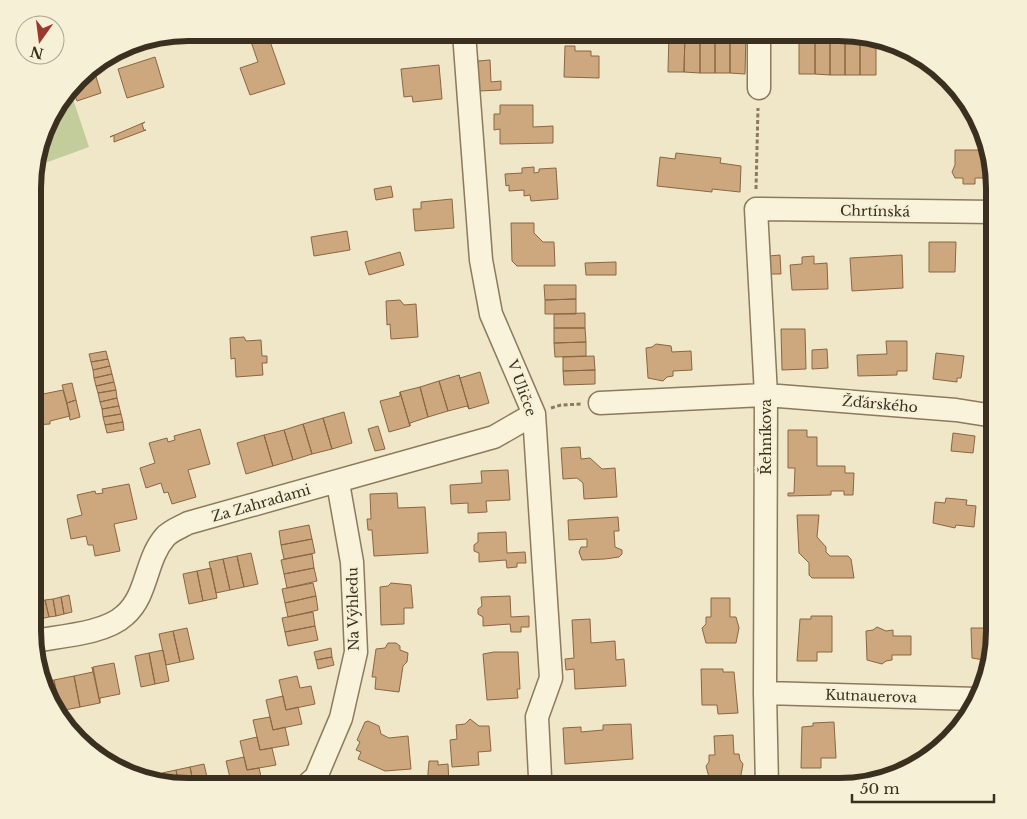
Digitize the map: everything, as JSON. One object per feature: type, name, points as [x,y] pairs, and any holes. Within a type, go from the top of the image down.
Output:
[{"type":"street","name":"V Uličce","points":[[465,41],[483,269],[491,314],[534,414],[551,678],[537,718],[540,776]]},
{"type":"street","points":[[759,42],[759,88]]},
{"type":"street","name":"Chrtínská","points":[[756,210],[986,212]]},
{"type":"street","name":"Řehníkova","points":[[756,210],[766,395],[765,693],[767,778]]},
{"type":"street","name":"Žďárského","points":[[600,403],[766,395],[947,409],[985,415]]},
{"type":"street","name":"Za Zahradami","points":[[42,639],[104,628],[124,616],[138,600],[153,556],[166,536],[188,524],[494,436],[534,414]]},
{"type":"street","name":"Na Výhledu","points":[[316,777],[341,718],[356,652],[352,562],[338,482]]},
{"type":"street","name":"Kutnauerova","points":[[765,693],[966,704]]},
{"type":"path","points":[[756,210],[759,88]]},
{"type":"path","points":[[534,414],[561,405],[600,403]]},
{"type":"green space","points":[[73,98],[89,147],[44,163],[46,150],[56,123]]},
{"type":"building","points":[[251,41],[270,41],[285,84],[250,95],[240,68],[258,62]]},
{"type":"building","points":[[669,42],[685,42],[684,72],[668,72]]},
{"type":"building","points":[[685,42],[700,42],[700,73],[684,72]]},
{"type":"building","points":[[700,42],[715,42],[715,73],[700,73]]},
{"type":"building","points":[[715,42],[730,42],[730,73],[715,73]]},
{"type":"building","points":[[730,42],[746,42],[745,74],[730,73]]},
{"type":"building","points":[[799,42],[815,42],[815,74],[799,74]]},
{"type":"building","points":[[815,42],[830,42],[830,75],[815,74]]},
{"type":"building","points":[[830,42],[845,42],[845,75],[830,75]]},
{"type":"building","points":[[845,42],[860,43],[860,75],[845,75]]},
{"type":"building","points":[[860,43],[876,46],[876,75],[860,75]]},
{"type":"building","points":[[565,46],[575,46],[575,51],[591,51],[591,56],[599,56],[599,78],[564,77]]},
{"type":"building","points":[[155,57],[164,87],[127,98],[118,69]]},
{"type":"building","points":[[490,60],[491,82],[501,81],[501,90],[479,91],[478,61]]},
{"type":"building","points":[[439,65],[442,99],[413,102],[412,96],[404,97],[401,69]]},
{"type":"building","points":[[95,75],[101,93],[77,101],[75,95],[84,84]]},
{"type":"building","points":[[500,105],[533,105],[533,127],[553,126],[553,143],[500,144],[500,129],[494,130],[494,114],[500,114]]},
{"type":"building","points":[[145,122],[142,124],[144,130],[146,130],[114,142],[114,135]]},
{"type":"building","points":[[955,150],[980,150],[983,160],[983,178],[975,178],[975,184],[963,184],[963,178],[955,178],[952,172],[955,165]]},
{"type":"building","points":[[676,153],[721,158],[720,163],[741,166],[740,192],[712,189],[712,192],[657,186],[660,157],[675,159]]},
{"type":"building","points":[[534,167],[534,173],[539,172],[539,169],[556,168],[558,199],[531,201],[530,195],[524,196],[524,190],[509,191],[509,185],[506,186],[505,174],[522,173],[522,168]]},
{"type":"building","points":[[391,186],[393,197],[376,200],[374,189]]},
{"type":"building","points":[[452,199],[454,228],[415,231],[413,209],[421,209],[421,202]]},
{"type":"building","points":[[511,223],[534,223],[534,233],[543,242],[554,242],[555,266],[517,266],[512,261]]},
{"type":"building","points":[[347,231],[350,250],[314,256],[311,237]]},
{"type":"building","points":[[929,242],[956,242],[955,272],[929,272]]},
{"type":"building","points":[[400,252],[404,265],[369,275],[365,262]]},
{"type":"building","points":[[780,255],[781,274],[770,274],[769,256]]},
{"type":"building","points":[[902,255],[903,288],[852,291],[850,258]]},
{"type":"building","points":[[814,256],[814,264],[827,263],[828,289],[792,290],[790,265],[802,264],[802,257]]},
{"type":"building","points":[[616,262],[616,275],[586,275],[585,263]]},
{"type":"building","points":[[544,285],[576,285],[576,299],[545,300]]},
{"type":"building","points":[[576,299],[576,314],[545,314],[545,300]]},
{"type":"building","points":[[400,300],[404,305],[416,304],[418,337],[391,339],[390,324],[387,325],[386,301]]},
{"type":"building","points":[[585,313],[585,328],[554,328],[554,314]]},
{"type":"building","points":[[554,328],[585,328],[586,342],[554,343]]},
{"type":"building","points":[[781,329],[805,329],[806,369],[782,370]]},
{"type":"building","points":[[244,337],[246,341],[261,340],[262,356],[267,356],[267,363],[262,363],[263,375],[236,377],[235,358],[231,359],[230,338]]},
{"type":"building","points":[[886,341],[907,341],[907,371],[897,371],[897,375],[858,376],[857,355],[887,354]]},
{"type":"building","points":[[586,342],[586,356],[555,357],[554,343]]},
{"type":"building","points":[[656,344],[671,346],[672,352],[691,351],[692,370],[673,371],[673,376],[667,377],[663,381],[648,378],[646,348]]},
{"type":"building","points":[[827,349],[828,368],[812,369],[812,350]]},
{"type":"building","points":[[106,351],[108,359],[91,362],[89,354]]},
{"type":"building","points":[[936,353],[964,356],[961,378],[957,378],[957,382],[933,379]]},
{"type":"building","points":[[594,356],[595,370],[563,371],[563,357]]},
{"type":"building","points":[[108,359],[110,366],[93,370],[91,362]]},
{"type":"building","points":[[110,366],[112,374],[94,378],[93,370]]},
{"type":"building","points":[[595,370],[595,384],[564,385],[563,371]]},
{"type":"building","points":[[480,372],[489,403],[469,409],[459,375],[460,378]]},
{"type":"building","points":[[112,374],[114,382],[96,386],[94,378]]},
{"type":"building","points":[[459,375],[469,409],[467,406],[448,411],[439,381]]},
{"type":"building","points":[[439,381],[448,411],[428,417],[420,387]]},
{"type":"building","points":[[114,382],[116,390],[98,393],[96,386]]},
{"type":"building","points":[[72,383],[76,400],[67,403],[62,385]]},
{"type":"building","points":[[420,387],[428,417],[410,423],[410,426],[400,392]]},
{"type":"building","points":[[63,390],[70,416],[50,421],[50,424],[42,424],[41,394]]},
{"type":"building","points":[[116,390],[117,398],[100,402],[98,393]]},
{"type":"building","points":[[400,392],[410,426],[389,432],[380,401],[400,396]]},
{"type":"building","points":[[117,398],[119,406],[102,409],[100,402]]},
{"type":"building","points":[[76,400],[80,417],[70,420],[67,403]]},
{"type":"building","points":[[119,406],[121,414],[103,417],[102,409]]},
{"type":"building","points":[[344,412],[352,443],[332,449],[323,418]]},
{"type":"building","points":[[121,414],[123,422],[105,425],[103,417]]},
{"type":"building","points":[[323,418],[332,449],[312,454],[303,424]]},
{"type":"building","points":[[123,422],[124,430],[107,433],[105,425]]},
{"type":"building","points":[[303,424],[312,454],[293,460],[284,430]]},
{"type":"building","points":[[378,426],[385,449],[375,451],[368,429]]},
{"type":"building","points":[[200,429],[210,464],[188,470],[196,497],[172,504],[168,492],[164,493],[161,483],[146,488],[140,468],[155,463],[149,443],[167,438],[168,442],[175,440],[174,436]]},
{"type":"building","points":[[284,430],[293,460],[273,466],[264,435]]},
{"type":"building","points":[[788,430],[807,430],[807,437],[817,437],[817,466],[845,466],[845,473],[854,473],[853,495],[844,495],[844,491],[831,491],[831,495],[788,496],[788,493],[794,493],[795,468],[788,468]]},
{"type":"building","points":[[953,433],[975,436],[973,453],[951,451]]},
{"type":"building","points":[[264,435],[273,466],[246,474],[237,443]]},
{"type":"building","points":[[580,447],[581,459],[590,458],[602,469],[615,468],[617,497],[584,499],[583,483],[577,478],[563,479],[561,448]]},
{"type":"building","points":[[508,470],[510,500],[486,501],[487,512],[468,513],[468,503],[451,504],[450,485],[482,483],[481,471]]},
{"type":"building","points":[[129,484],[137,519],[114,524],[120,551],[95,556],[93,545],[88,545],[86,536],[71,539],[67,519],[82,515],[77,495],[95,491],[96,494],[103,493],[102,489]]},
{"type":"building","points":[[397,493],[398,508],[425,507],[428,553],[374,556],[372,530],[368,530],[367,519],[371,519],[370,494]]},
{"type":"building","points":[[946,498],[967,500],[966,505],[976,506],[974,527],[956,525],[955,528],[933,523],[935,502],[945,503]]},
{"type":"building","points":[[797,515],[819,515],[817,537],[826,547],[826,552],[830,556],[848,556],[851,559],[854,578],[812,578],[809,575],[809,563],[799,553]]},
{"type":"building","points":[[618,517],[619,531],[614,531],[615,547],[622,550],[622,554],[619,557],[582,560],[579,552],[581,547],[587,547],[587,539],[569,540],[568,520]]},
{"type":"building","points":[[309,525],[312,539],[281,545],[279,531]]},
{"type":"building","points":[[506,532],[507,553],[525,552],[526,563],[517,563],[517,567],[507,568],[506,560],[479,562],[479,553],[474,551],[474,545],[478,542],[478,533]]},
{"type":"building","points":[[312,539],[315,553],[284,559],[281,545]]},
{"type":"building","points":[[251,553],[258,584],[244,587],[237,556]]},
{"type":"building","points":[[312,554],[314,568],[284,574],[281,560]]},
{"type":"building","points":[[237,556],[244,587],[230,590],[223,559]]},
{"type":"building","points":[[223,559],[230,590],[216,593],[209,562]]},
{"type":"building","points":[[211,568],[217,598],[203,601],[197,571]]},
{"type":"building","points":[[314,568],[317,581],[287,588],[284,574]]},
{"type":"building","points":[[197,571],[203,601],[189,604],[183,574]]},
{"type":"building","points":[[313,583],[316,596],[285,603],[282,589]]},
{"type":"building","points":[[391,583],[411,585],[413,608],[404,608],[404,624],[381,625],[380,587],[388,586]]},
{"type":"building","points":[[69,595],[72,612],[64,614],[61,597]]},
{"type":"building","points":[[316,596],[318,610],[288,617],[285,603]]},
{"type":"building","points":[[510,596],[511,617],[529,616],[529,627],[521,627],[521,632],[511,632],[510,624],[483,626],[483,617],[478,614],[478,609],[482,606],[481,597]]},
{"type":"building","points":[[61,597],[64,614],[56,616],[53,599]]},
{"type":"building","points":[[711,598],[730,598],[730,617],[736,617],[739,628],[736,643],[706,643],[702,628],[706,624],[706,617],[711,617]]},
{"type":"building","points":[[53,599],[56,616],[49,617],[45,600]]},
{"type":"building","points":[[45,600],[49,617],[42,619],[42,601]]},
{"type":"building","points":[[313,612],[315,626],[285,632],[282,618]]},
{"type":"building","points":[[811,616],[832,616],[832,652],[817,652],[817,661],[797,661],[800,619],[811,619]]},
{"type":"building","points":[[590,619],[591,643],[615,641],[616,660],[624,659],[626,686],[575,689],[574,669],[566,670],[565,659],[574,658],[572,620]]},
{"type":"building","points":[[315,626],[318,640],[288,646],[285,632]]},
{"type":"building","points":[[877,627],[886,631],[893,630],[893,636],[911,636],[911,655],[892,655],[892,660],[882,664],[867,660],[866,631]]},
{"type":"building","points":[[187,628],[194,659],[180,662],[173,631]]},
{"type":"building","points":[[971,628],[984,628],[983,660],[972,658]]},
{"type":"building","points":[[173,631],[180,662],[166,665],[159,634]]},
{"type":"building","points":[[388,643],[396,643],[400,646],[400,650],[408,653],[407,662],[403,666],[399,692],[375,689],[376,677],[372,677],[376,649],[385,648]]},
{"type":"building","points":[[331,648],[332,657],[316,660],[314,652]]},
{"type":"building","points":[[163,650],[169,681],[155,684],[149,653]]},
{"type":"building","points":[[518,652],[520,689],[517,689],[518,698],[487,700],[483,654]]},
{"type":"building","points":[[149,653],[155,684],[141,687],[135,656]]},
{"type":"building","points":[[332,657],[334,665],[318,669],[316,660]]},
{"type":"building","points":[[114,663],[120,694],[100,698],[100,703],[93,667]]},
{"type":"building","points":[[92,667],[100,703],[80,707],[74,676],[93,672]]},
{"type":"building","points":[[701,669],[723,669],[723,672],[734,672],[738,713],[718,714],[717,705],[702,705]]},
{"type":"building","points":[[74,676],[80,707],[65,710],[58,699],[54,680]]},
{"type":"building","points":[[297,676],[300,688],[311,686],[315,704],[286,710],[279,680]]},
{"type":"building","points":[[54,680],[58,699],[52,687],[50,681]]},
{"type":"building","points":[[283,696],[286,710],[298,707],[302,724],[273,730],[266,700]]},
{"type":"building","points":[[270,717],[273,730],[285,727],[289,745],[260,750],[253,720]]},
{"type":"building","points":[[470,719],[479,726],[489,726],[491,751],[478,752],[479,765],[452,767],[450,740],[457,739],[456,725],[465,724]]},
{"type":"building","points":[[368,721],[379,726],[381,734],[389,738],[408,736],[411,769],[385,771],[358,759],[361,752],[356,750],[360,742],[357,740],[365,722]]},
{"type":"building","points":[[834,722],[836,758],[821,758],[821,768],[801,768],[802,727],[813,726],[813,723]]},
{"type":"building","points":[[631,724],[633,759],[565,764],[563,728],[581,727],[581,732],[603,730],[603,725]]},
{"type":"building","points":[[733,735],[734,754],[739,754],[743,764],[740,778],[709,778],[706,766],[709,762],[709,755],[715,755],[714,736]]},
{"type":"building","points":[[257,737],[260,750],[272,748],[276,765],[247,770],[240,741]]},
{"type":"building","points":[[244,757],[247,770],[259,768],[261,777],[230,777],[226,761]]},
{"type":"building","points":[[429,761],[438,761],[438,765],[448,764],[449,777],[428,777]]},
{"type":"building","points":[[204,764],[207,777],[192,777],[190,767]]},
{"type":"building","points":[[190,767],[192,777],[177,777],[176,770]]},
{"type":"building","points":[[176,770],[177,777],[162,775],[162,773]]}]
